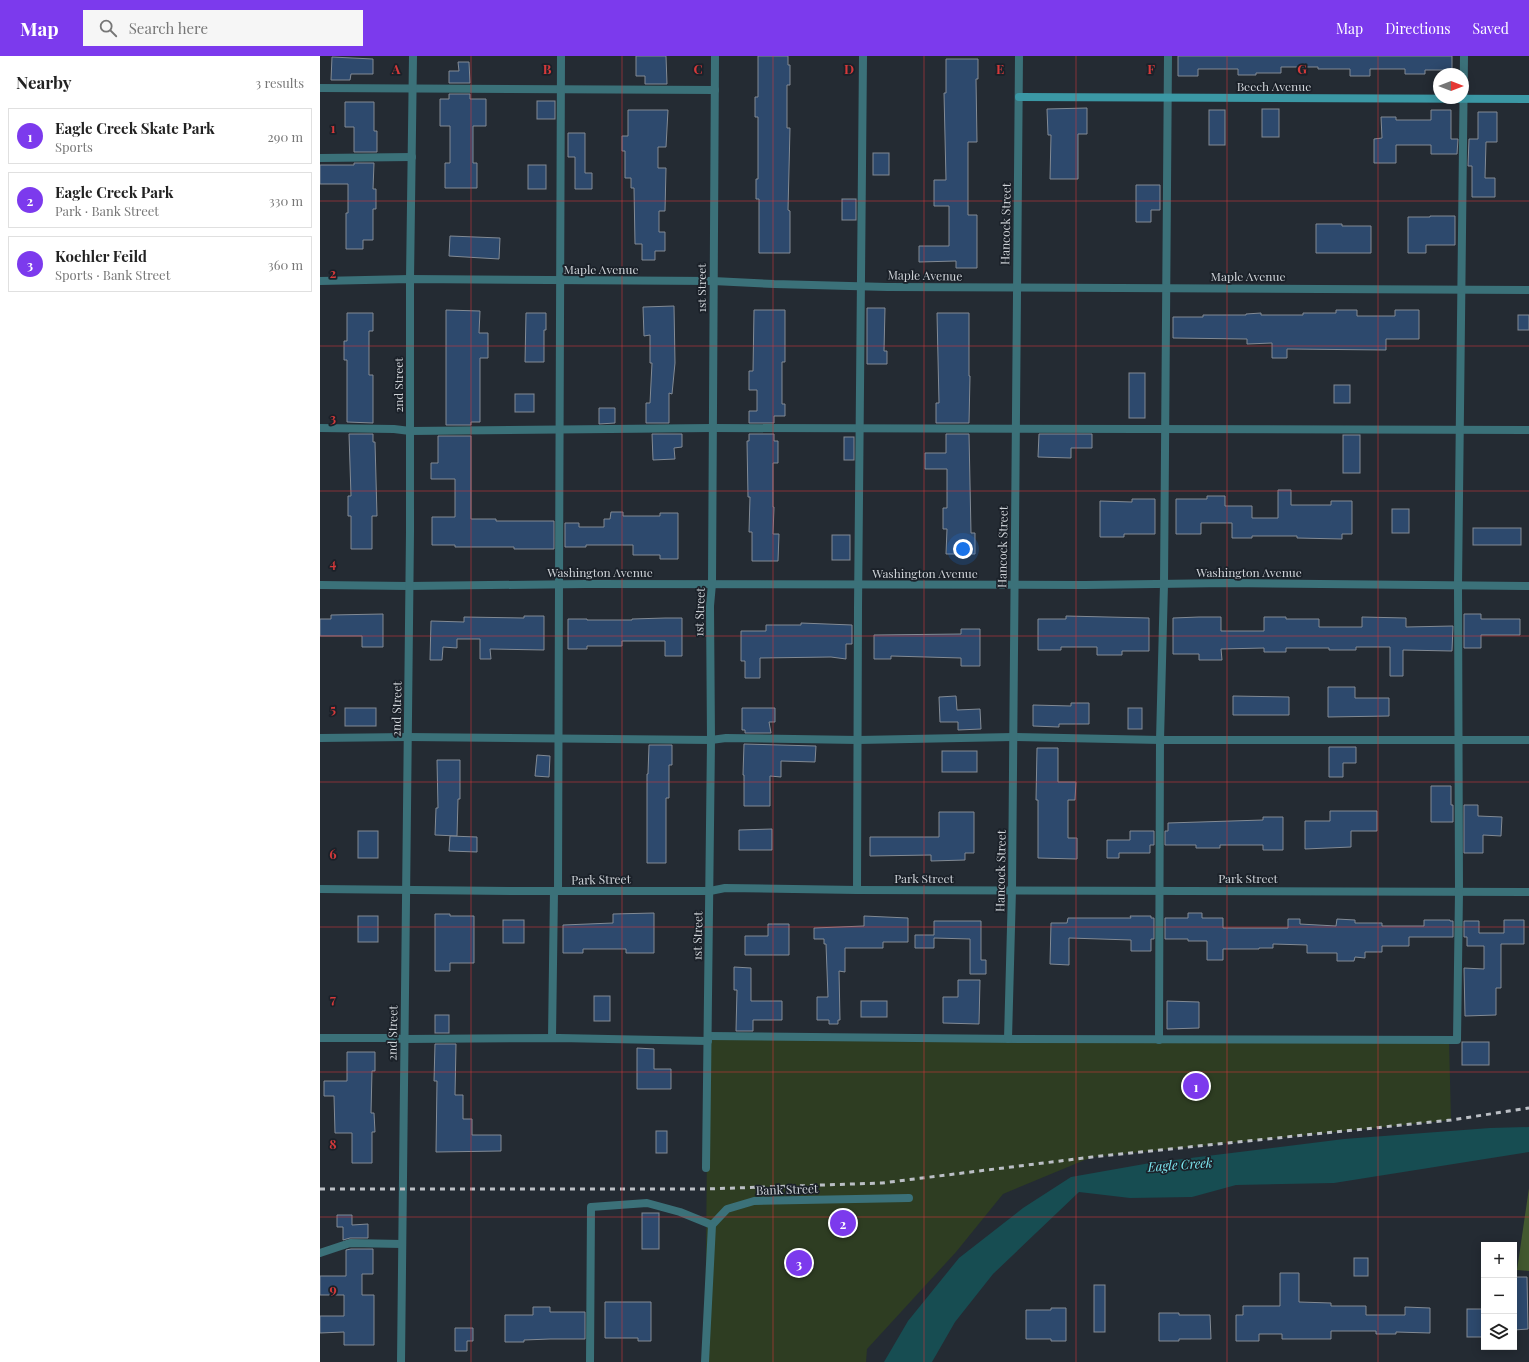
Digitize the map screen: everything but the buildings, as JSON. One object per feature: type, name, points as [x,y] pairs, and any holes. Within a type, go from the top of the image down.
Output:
[{"type":"street","name":"2nd Street","points":[[401,1362],[408,737],[410,279],[413,56]]},
{"type":"street","points":[[552,1038],[559,738],[561,56]]},
{"type":"street","name":"1st Street","points":[[706,1168],[710,891],[710,606],[712,584],[715,56]]},
{"type":"street","points":[[857,890],[858,584],[863,56]]},
{"type":"street","name":"Hancock Street","points":[[1008,1039],[1012,890],[1019,56]]},
{"type":"street","points":[[1159,1040],[1160,740],[1164,584],[1168,56]]},
{"type":"street","points":[[1464,56],[1464,68]]},
{"type":"street","points":[[320,88],[561,88],[715,90]]},
{"type":"street","name":"Beech Avenue","points":[[1019,97],[1433,98]]},
{"type":"street","name":"Beech Avenue","points":[[1469,98],[1529,98]]},
{"type":"street","points":[[320,1038],[1457,1040],[1459,892],[1458,585],[1463,104]]},
{"type":"street","points":[[320,158],[412,157]]},
{"type":"street","name":"Maple Avenue","points":[[320,281],[410,279],[713,281],[774,284],[1016,288],[1529,290]]},
{"type":"street","points":[[320,428],[394,429],[410,431],[560,428],[1529,430]]},
{"type":"street","name":"Washington Avenue","points":[[320,585],[1164,584],[1529,586]]},
{"type":"street","points":[[320,738],[408,737],[711,740],[726,738],[858,740],[1013,737],[1160,740],[1529,740]]},
{"type":"street","name":"Park Street","points":[[320,889],[710,891],[725,888],[857,890],[1529,892]]},
{"type":"street","name":"Bank Street","points":[[712,1224],[727,1209],[754,1202],[909,1198]]},
{"type":"street","points":[[590,1362],[591,1207],[647,1203],[680,1212],[712,1224],[705,1362]]},
{"type":"street","points":[[320,1252],[350,1244],[402,1244]]},
{"type":"green space","points":[[708,1036],[1449,1040],[1451,1120],[1092,1157],[1003,1194],[956,1252],[867,1349],[866,1362],[705,1362]]},
{"type":"green space","points":[[1529,1188],[1529,1271],[1517,1270]]},
{"type":"water","name":"Eagle Creek","points":[[1529,1127],[1529,1152],[1334,1183],[1236,1185],[1192,1197],[1130,1198],[1079,1192],[993,1274],[955,1322],[932,1362],[884,1362],[908,1321],[959,1258],[1023,1208],[1071,1177],[1150,1163],[1344,1139],[1490,1128]]},
{"type":"railway","points":[[320,1189],[706,1189],[882,1183],[1092,1157],[1451,1120],[1529,1108]]},
{"type":"place","name":"Eagle Creek Skate Park","points":[[1196,1086]]},
{"type":"place","name":"Eagle Creek Park","points":[[843,1223]]},
{"type":"place","name":"Koehler Feild","points":[[799,1263]]}]
